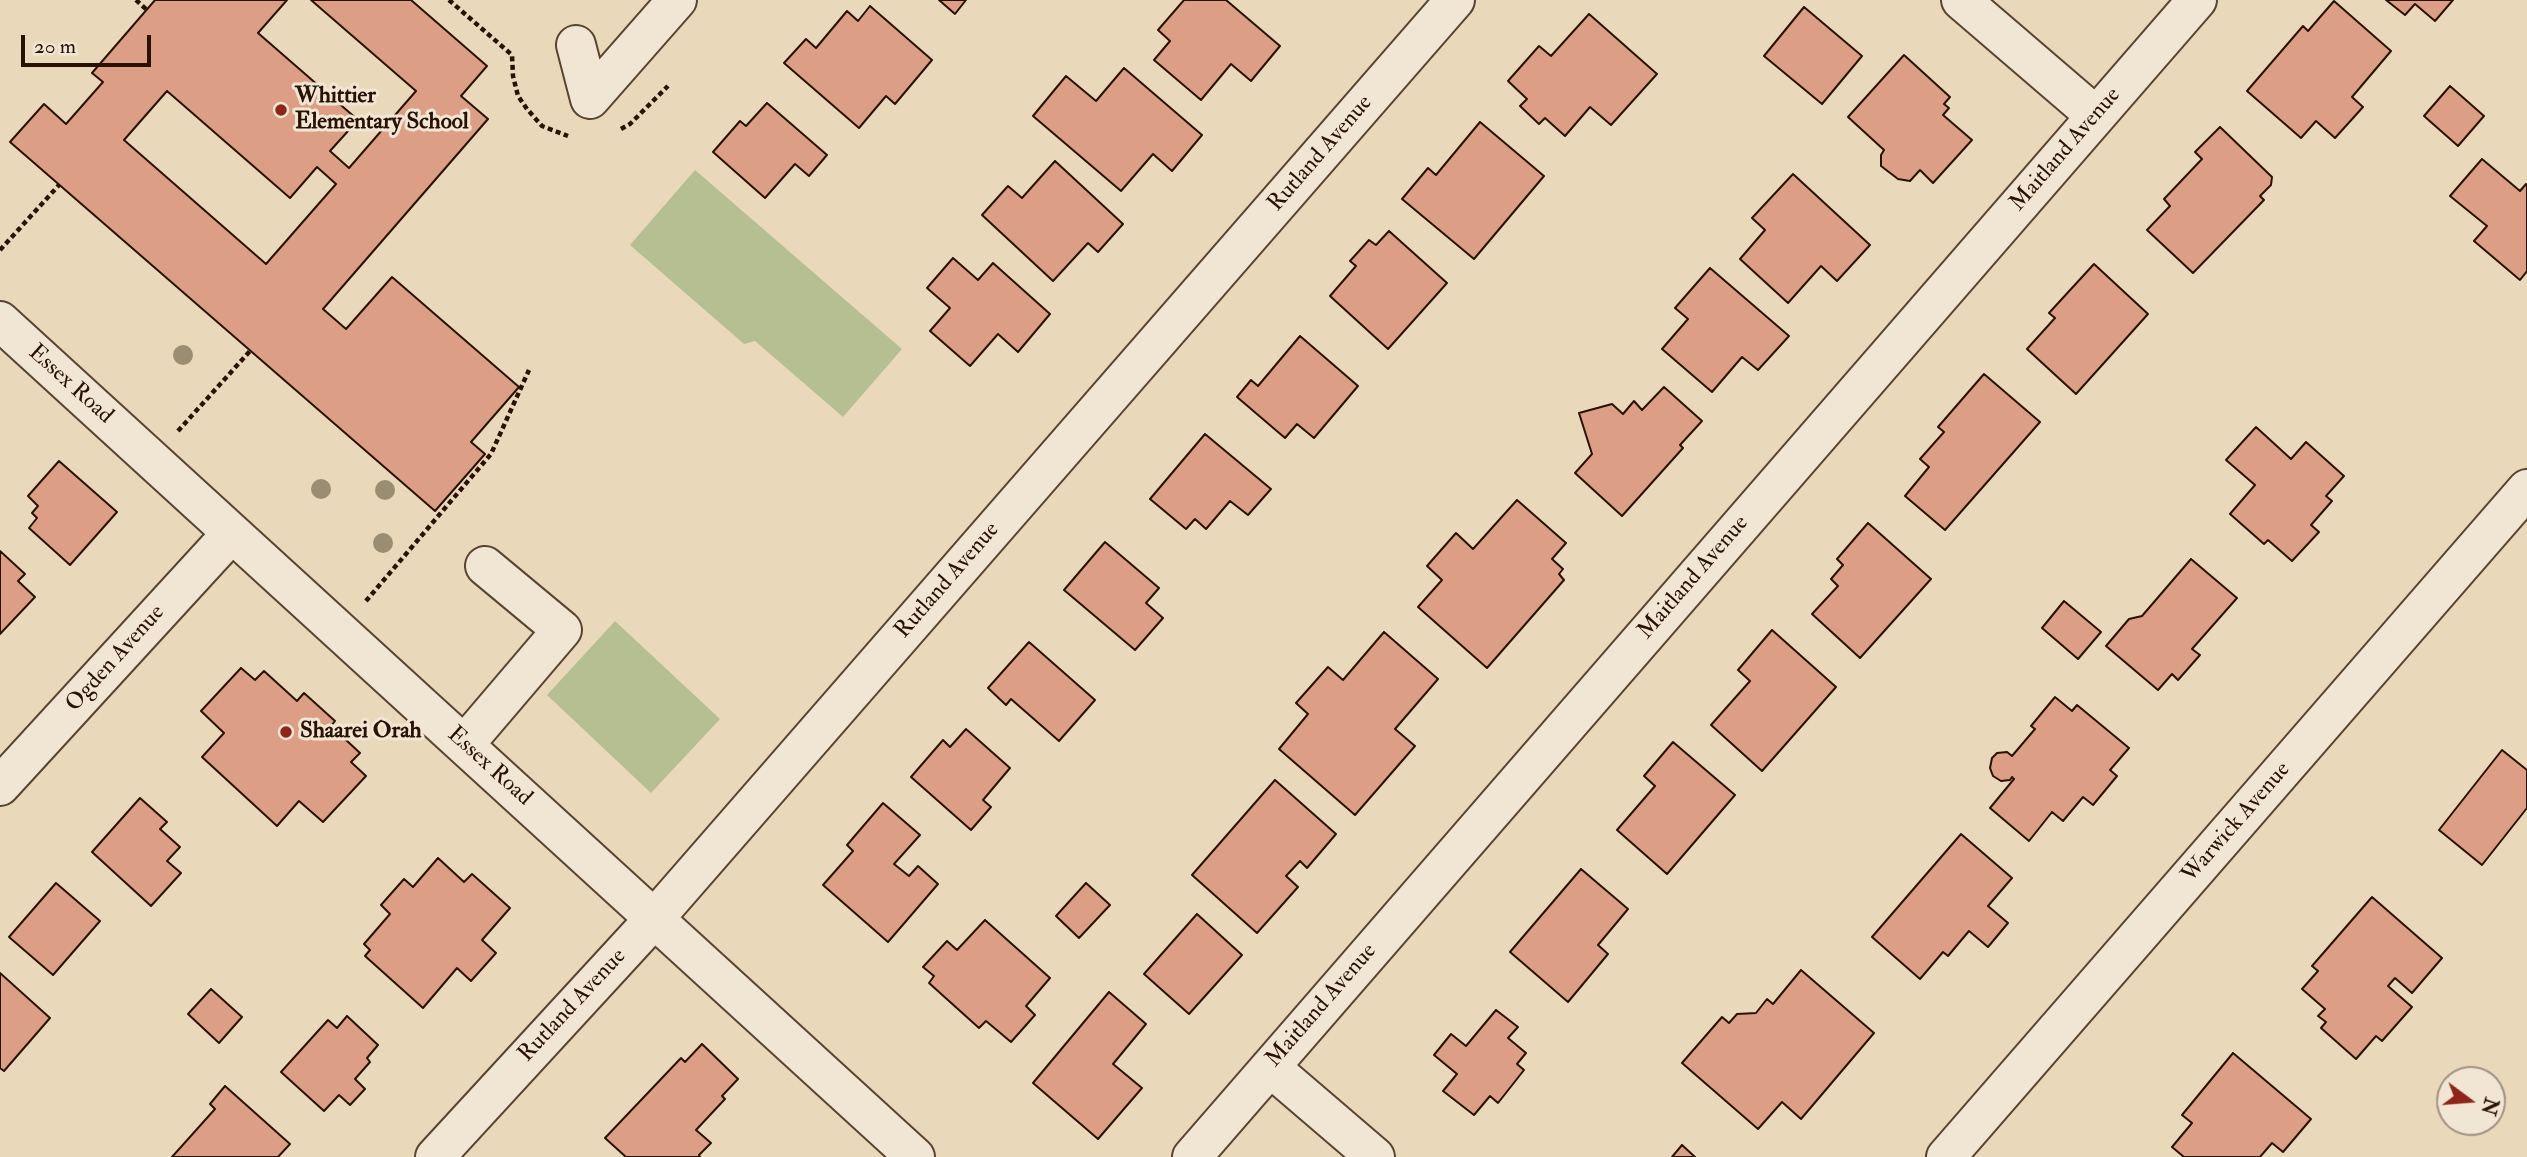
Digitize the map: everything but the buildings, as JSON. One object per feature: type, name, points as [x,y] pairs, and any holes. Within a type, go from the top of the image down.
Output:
[{"type":"street","points":[[576,45],[590,99],[677,0]]},
{"type":"street","name":"Rutland Avenue","points":[[435,1157],[654,919],[1455,0]]},
{"type":"street","points":[[1961,0],[2096,116]]},
{"type":"street","name":"Maitland Avenue","points":[[1192,1157],[2197,0]]},
{"type":"street","name":"Essex Road","points":[[0,321],[915,1157]]},
{"type":"street","name":"Warwick Avenue","points":[[1946,1157],[2527,489]]},
{"type":"street","name":"Ogden Avenue","points":[[0,786],[232,533]]},
{"type":"street","points":[[464,745],[562,630],[485,566]]},
{"type":"street","points":[[1270,1067],[1375,1157]]},
{"type":"path","points":[[136,0],[147,10]]},
{"type":"path","points":[[0,250],[59,185]]},
{"type":"path","points":[[152,460],[250,351]]},
{"type":"path","points":[[340,632],[491,454],[529,370]]},
{"type":"green space","points":[[695,170],[902,349],[843,417],[755,341],[744,344],[630,245]]},
{"type":"green space","points":[[615,621],[720,719],[651,793],[547,695]]},
{"type":"place","name":"Whittier Elementary School","points":[[281,110]]},
{"type":"place","name":"Shaarei Orah","points":[[286,732]]}]
